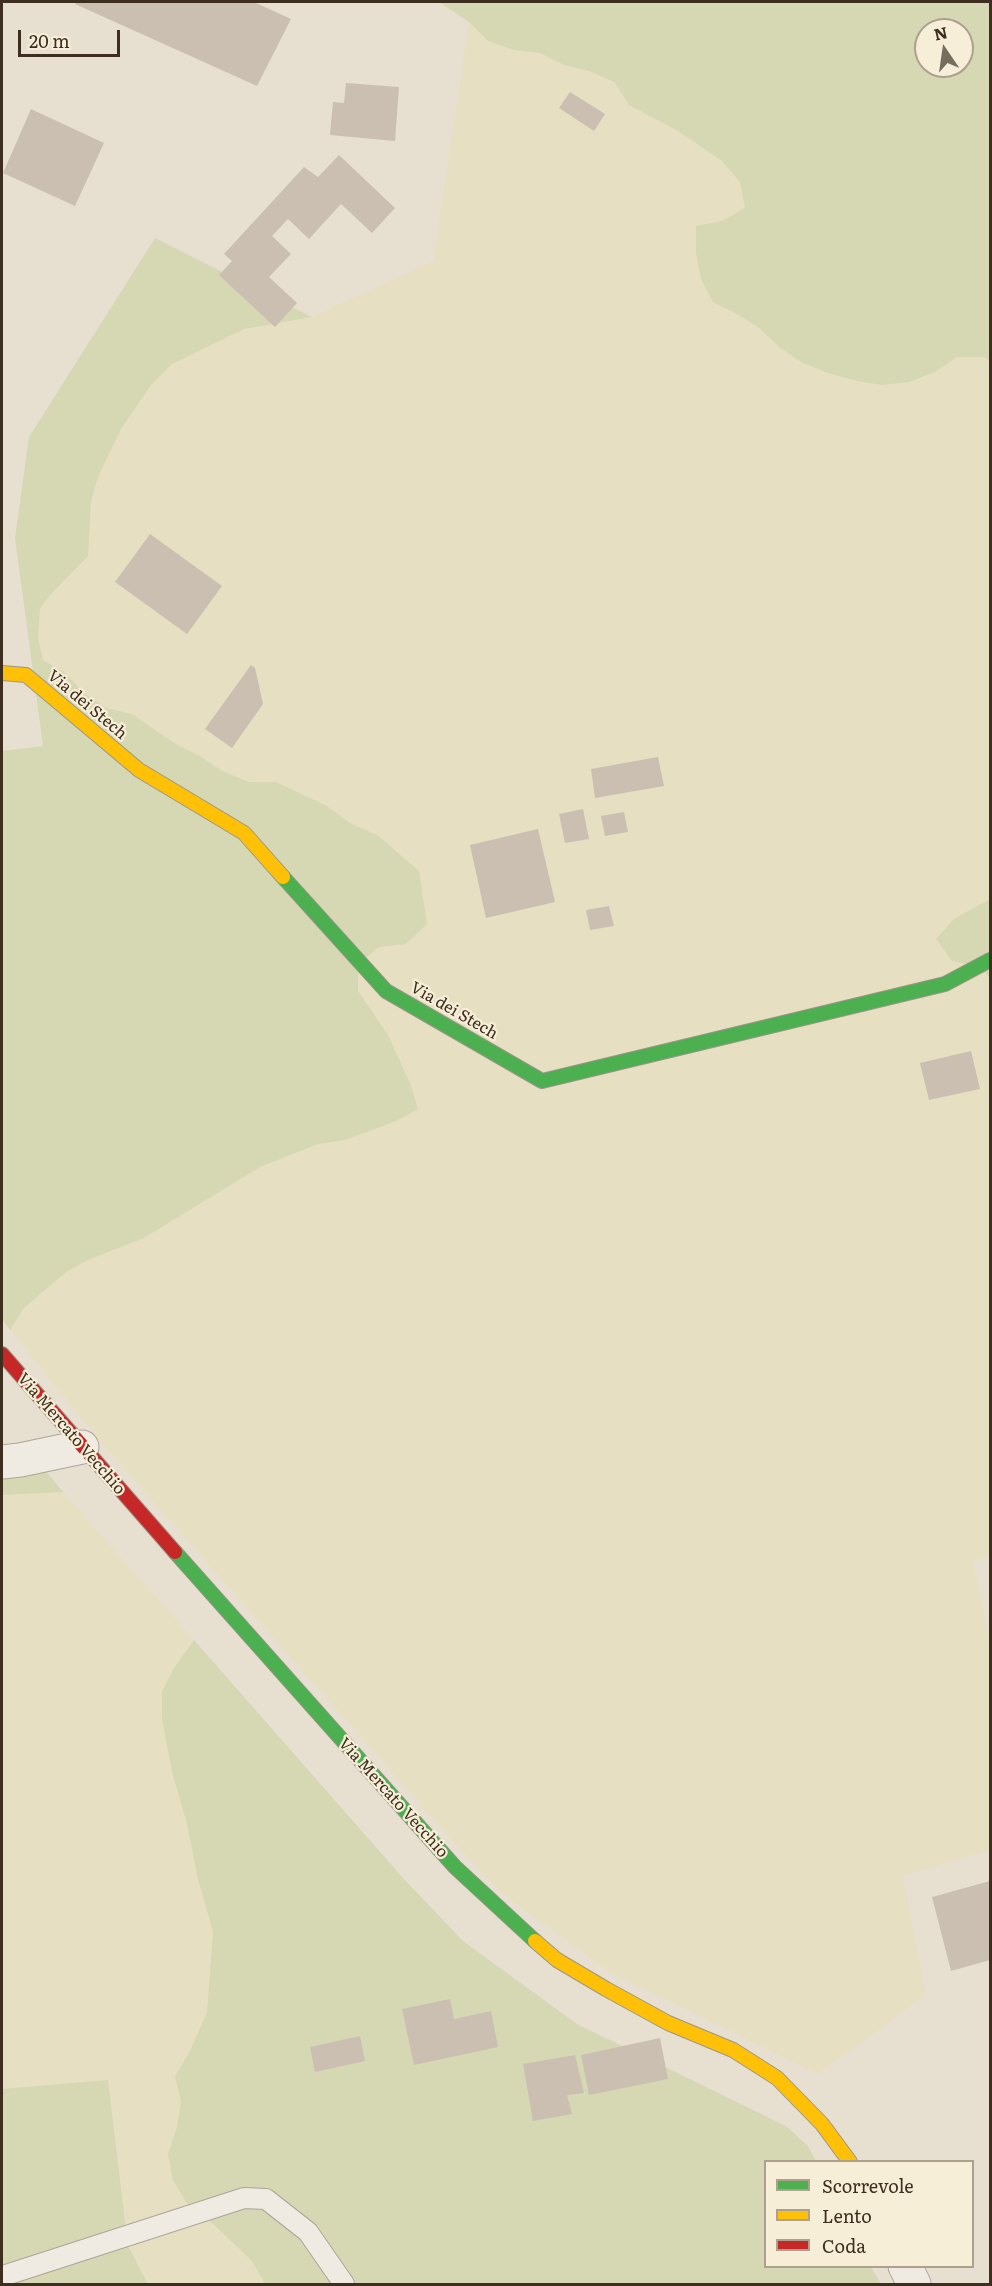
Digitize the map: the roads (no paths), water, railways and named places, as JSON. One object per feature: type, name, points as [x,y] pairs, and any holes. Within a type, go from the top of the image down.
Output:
[{"type":"street","name":"Via dei Stech","points":[[2,673],[26,675],[139,770],[244,833],[386,991],[542,1081],[945,984],[990,960]]},
{"type":"street","name":"Via Mercato Vecchio","points":[[2,1354],[448,1859],[513,1923],[557,1959],[606,1989],[668,2023],[733,2050],[777,2078],[822,2124],[849,2160]]},
{"type":"street","points":[[2,1462],[82,1447]]},
{"type":"street","points":[[906,2268],[914,2284]]},
{"type":"lane","points":[[6,2275],[244,2198],[266,2199],[308,2232],[344,2284]]}]
